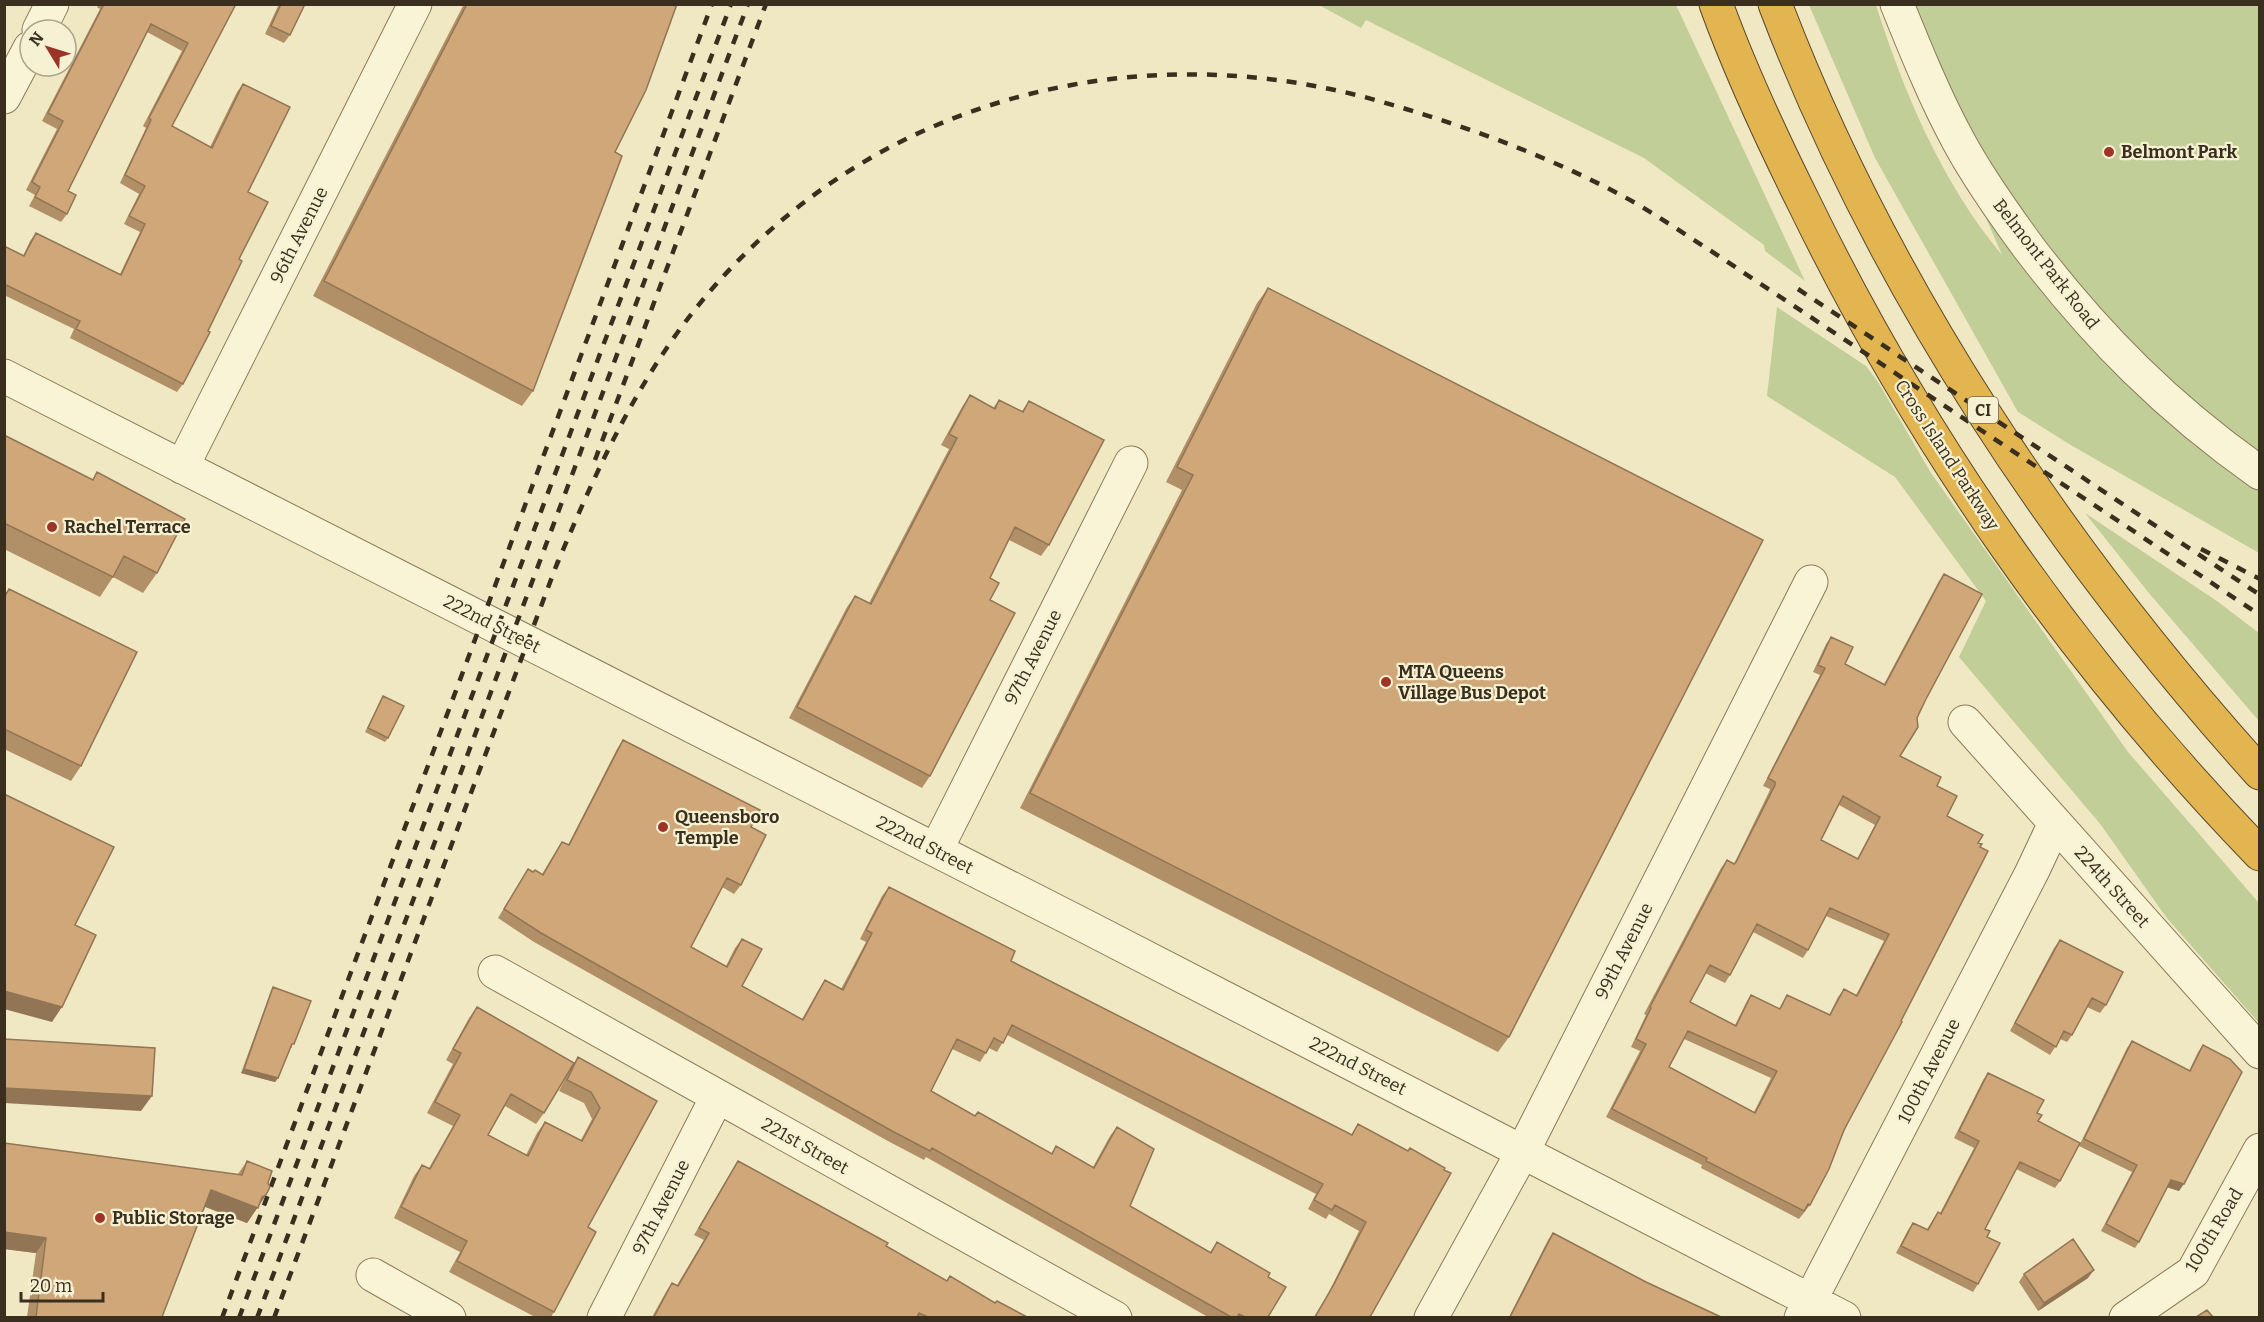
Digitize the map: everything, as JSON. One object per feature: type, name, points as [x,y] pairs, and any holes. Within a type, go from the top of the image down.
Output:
[{"type":"highway","name":"CI","points":[[1775,4],[1795,54],[1870,216],[1977,401],[2024,474],[2137,630],[2206,714],[2259,773]]},
{"type":"highway","name":"Cross Island Parkway","points":[[1717,11],[1783,160],[1861,316],[1946,456],[2039,593],[2096,667],[2194,784],[2259,854]]},
{"type":"street","points":[[45,18],[52,4]]},
{"type":"street","name":"96th Avenue","points":[[182,466],[415,4]]},
{"type":"street","name":"Belmont Park Road","points":[[1897,4],[1915,50],[1959,143],[2013,226],[2045,268],[2077,309],[2148,383],[2186,418],[2259,473]]},
{"type":"street","points":[[4,97],[18,71]]},
{"type":"street","name":"222nd Street","points":[[4,376],[1523,1150],[1807,1308],[1844,1317]]},
{"type":"street","name":"97th Avenue","points":[[936,850],[1131,463]]},
{"type":"street","name":"99th Avenue","points":[[1431,1317],[1523,1150],[1811,582]]},
{"type":"street","name":"224th Street","points":[[1965,722],[2259,1052]]},
{"type":"street","name":"100th Avenue","points":[[1807,1308],[2032,872],[2055,823]]},
{"type":"street","name":"221st Street","points":[[495,972],[1115,1317]]},
{"type":"street","name":"97th Avenue","points":[[604,1317],[717,1097]]},
{"type":"street","name":"100th Road","points":[[2126,1317],[2193,1272],[2259,1150]]},
{"type":"street","points":[[373,1275],[449,1317]]},
{"type":"green space","points":[[1319,5],[1676,5],[1805,281],[1765,251],[1764,245],[1644,158],[1366,20],[1361,28]]},
{"type":"green space","name":"Belmont Park","points":[[1809,5],[1876,5],[1899,71],[1927,136],[1961,198],[2002,255],[1894,5],[2259,5],[2259,553],[2069,444],[2018,412],[1875,158]]},
{"type":"green space","points":[[1777,307],[1866,366],[1878,382],[1931,473],[2128,752],[2259,903],[2259,1023],[2166,917],[2101,825],[1959,657],[1986,601],[1895,477],[1767,396]]},
{"type":"green space","points":[[2085,513],[2217,601],[2259,633],[2259,721],[2148,592]]},
{"type":"building","points":[[104,4],[236,4],[172,126],[212,148],[243,84],[290,107],[248,192],[268,202],[239,259],[242,261],[208,331],[210,332],[183,384],[76,329],[80,321],[4,284],[4,246],[24,256],[36,233],[121,275],[145,224],[129,216],[145,186],[125,175],[151,120],[149,118],[188,43],[151,24],[68,191],[76,195],[67,214],[35,197],[40,187],[32,182],[63,121],[48,113],[66,78],[78,78],[78,55]]},
{"type":"building","points":[[281,4],[305,4],[290,35],[271,26]]},
{"type":"building","points":[[467,4],[677,4],[646,90],[615,152],[622,156],[533,391],[324,281]]},
{"type":"building","name":"MTA Queens Village Bus Depot","points":[[1268,288],[1763,540],[1509,1037],[1030,793],[1193,475],[1177,467]]},
{"type":"building","points":[[970,395],[995,409],[999,400],[1023,412],[1029,401],[1104,440],[1049,545],[1015,527],[990,578],[999,583],[990,600],[1015,613],[930,776],[797,707],[855,596],[871,604],[957,438],[949,434]]},
{"type":"building","points":[[4,435],[93,480],[97,472],[185,519],[157,573],[124,556],[113,577],[4,523]]},
{"type":"building","points":[[1944,574],[1982,594],[1925,701],[1917,718],[1918,727],[1900,756],[1941,777],[1937,786],[1957,796],[1947,816],[1983,835],[1978,843],[1982,844],[1980,847],[1988,851],[1902,1022],[1844,1130],[1829,1169],[1810,1205],[1808,1204],[1804,1211],[1706,1161],[1707,1158],[1612,1109],[1646,1044],[1636,1039],[1650,1007],[1727,860],[1734,864],[1736,862],[1775,785],[1775,782],[1768,778],[1825,668],[1818,665],[1831,637],[1853,647],[1845,664],[1885,685]],"holes":[[[1843,796],[1880,817],[1858,859],[1821,840]],[[1830,908],[1889,934],[1857,996],[1844,989],[1830,1015],[1787,995],[1780,1009],[1751,995],[1736,1026],[1690,1002],[1710,965],[1730,975],[1757,924],[1808,950]],[[1688,1031],[1777,1071],[1755,1113],[1669,1067]]]},
{"type":"building","points":[[9,589],[137,652],[81,766],[4,729],[4,598]]},
{"type":"building","points":[[383,696],[404,706],[388,738],[368,728]]},
{"type":"building","points":[[623,740],[760,810],[751,827],[766,835],[741,885],[727,878],[691,947],[727,967],[742,939],[762,949],[742,986],[803,1020],[825,980],[843,990],[872,933],[866,930],[889,887],[1015,951],[1011,961],[1352,1135],[1358,1124],[1408,1151],[1410,1148],[1445,1168],[1444,1170],[1451,1173],[1370,1317],[1315,1317],[1366,1222],[1335,1205],[1332,1210],[1314,1200],[1323,1184],[1012,1025],[1003,1043],[994,1038],[986,1053],[957,1039],[931,1091],[975,1116],[978,1112],[1052,1154],[1056,1146],[1094,1168],[1117,1127],[1154,1149],[1130,1206],[1211,1253],[1217,1242],[1270,1273],[1268,1277],[1286,1287],[1268,1317],[1245,1317],[1239,1314],[1237,1317],[1231,1317],[932,1148],[930,1151],[892,1131],[541,933],[504,909],[528,869],[543,875],[562,842],[569,845]]},
{"type":"building","points":[[4,794],[114,847],[75,925],[96,935],[62,1007],[4,991]]},
{"type":"building","points":[[2060,940],[2123,972],[2106,1005],[2092,998],[2072,1035],[2064,1031],[2056,1047],[2015,1023]]},
{"type":"building","points":[[273,987],[311,1001],[278,1078],[244,1069]]},
{"type":"building","points":[[477,1007],[574,1063],[544,1113],[511,1094],[488,1135],[528,1156],[545,1122],[582,1141],[600,1108],[591,1092],[567,1080],[578,1057],[657,1101],[588,1227],[596,1232],[554,1312],[457,1261],[467,1241],[401,1207],[422,1165],[430,1169],[460,1115],[435,1102],[461,1053],[453,1049]]},
{"type":"building","points":[[4,1039],[155,1048],[152,1096],[4,1088]]},
{"type":"building","points":[[2132,1041],[2190,1071],[2203,1045],[2230,1059],[2242,1072],[2184,1184],[2171,1180],[2139,1242],[2106,1224],[2137,1165],[2084,1139]]},
{"type":"building","points":[[1988,1073],[2044,1100],[2037,1113],[2042,1115],[2038,1121],[2080,1143],[2060,1181],[2020,1162],[1985,1229],[1990,1231],[1987,1237],[2000,1243],[1978,1284],[1901,1246],[1913,1223],[1928,1230],[1938,1212],[1941,1214],[1979,1141],[1959,1131]]},
{"type":"building","name":"Public Storage","points":[[4,1143],[242,1175],[247,1161],[272,1171],[268,1183],[270,1187],[266,1195],[262,1197],[258,1208],[211,1190],[162,1317],[36,1317],[46,1238],[4,1232]]},
{"type":"building","points":[[738,1161],[888,1243],[886,1246],[947,1281],[950,1276],[995,1303],[997,1301],[1027,1317],[928,1317],[919,1313],[917,1317],[654,1317],[672,1283],[678,1286],[709,1233],[699,1228]]},
{"type":"building","points":[[1553,1233],[1646,1282],[1721,1317],[1510,1317]]},
{"type":"building","points":[[2073,1239],[2094,1270],[2044,1303],[2024,1274]]},
{"type":"building","points":[[2207,1310],[2213,1317],[2196,1317]]},
{"type":"railway","points":[[222,1318],[712,4]]},
{"type":"railway","points":[[239,1318],[731,4]]},
{"type":"railway","points":[[257,1318],[748,4]]},
{"type":"railway","points":[[595,460],[766,4]]},
{"type":"railway","points":[[555,569],[584,501],[617,433],[634,400],[674,337],[719,281],[742,257],[766,234],[819,191],[847,172],[906,139],[956,117],[1007,100],[1060,87],[1114,79],[1168,75],[1222,75],[1276,80],[1330,89],[1397,106],[1520,148],[1617,193],[1708,249],[2260,615]]},
{"type":"railway","points":[[1798,289],[2260,595]]},
{"type":"railway","points":[[2201,549],[2260,579]]},
{"type":"railway","points":[[274,1318],[558,561]]},
{"type":"place","name":"Belmont Park","points":[[2109,152]]},
{"type":"place","name":"Rachel Terrace","points":[[52,527]]},
{"type":"place","name":"MTA Queens Village Bus Depot","points":[[1386,682]]},
{"type":"place","name":"Queensboro Temple","points":[[663,827]]},
{"type":"place","name":"Public Storage","points":[[100,1218]]}]
